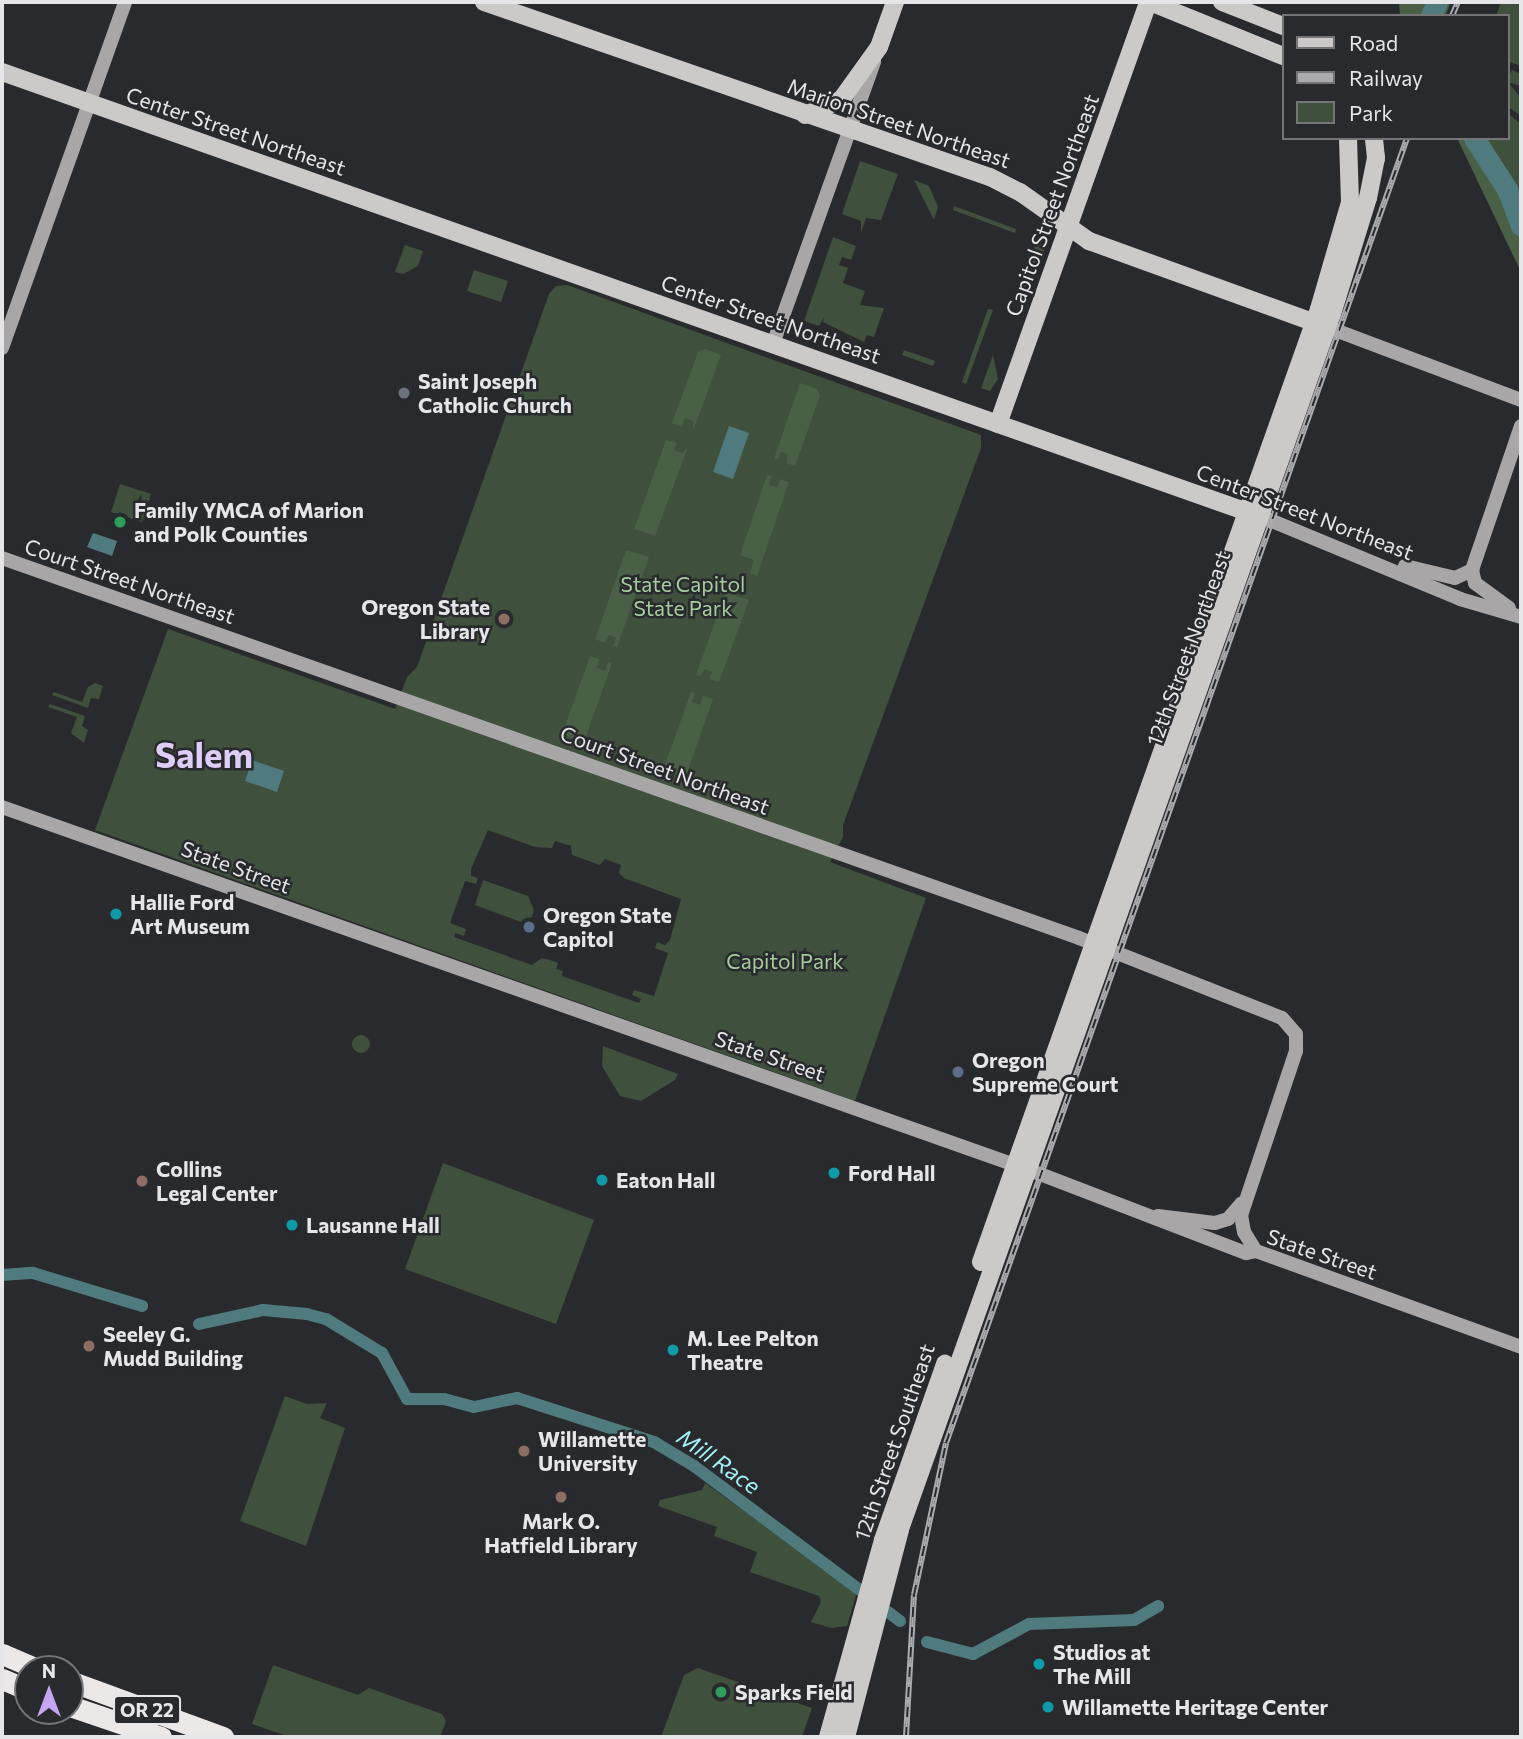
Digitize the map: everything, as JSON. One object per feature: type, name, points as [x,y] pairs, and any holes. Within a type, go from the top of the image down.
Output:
[{"type":"highway","name":"OR 22","points":[[84,1687],[223,1737]]},
{"type":"highway","name":"OR 22","points":[[84,1711],[160,1737]]},
{"type":"main road","points":[[2,348],[125,2]]},
{"type":"main road","name":"Marion Street Northeast","points":[[485,2],[1006,184],[1089,241],[1521,400]]},
{"type":"main road","points":[[773,344],[895,2]]},
{"type":"main road","points":[[1149,2],[1282,57]]},
{"type":"main road","name":"Capitol Street Northeast","points":[[998,424],[1149,2]]},
{"type":"main road","points":[[1222,2],[1282,26]]},
{"type":"main road","points":[[805,115],[838,103],[879,47]]},
{"type":"main road","name":"Center Street Northeast","points":[[2,72],[1254,514],[1363,555],[1460,599],[1521,617]]},
{"type":"main road","name":"12th Street Northeast","points":[[1321,325],[1350,202],[1348,140]]},
{"type":"main road","name":"12th Street Northeast","points":[[1021,1167],[1368,198],[1376,158],[1374,140]]},
{"type":"main road","points":[[1363,555],[1448,578],[1472,570],[1521,426]]},
{"type":"main road","name":"Court Street Northeast","points":[[2,558],[1099,947],[1282,1018],[1291,1026],[1297,1044],[1242,1203]]},
{"type":"main road","name":"Center Street Northeast","points":[[1472,570],[1475,583],[1521,617]]},
{"type":"main road","name":"State Street","points":[[2,807],[1021,1167],[1246,1253],[1256,1251],[1521,1347]]},
{"type":"main road","name":"12th Street Southeast","points":[[828,1737],[883,1540],[1021,1167]]},
{"type":"main road","name":"12th Street Southeast","points":[[846,1737],[900,1529],[1021,1167]]},
{"type":"main road","points":[[1152,1216],[1215,1223],[1228,1219],[1242,1203]]},
{"type":"main road","points":[[1242,1203],[1243,1229],[1256,1251]]},
{"type":"green space","points":[[1399,2],[1451,2],[1446,14],[1400,14]]},
{"type":"green space","points":[[1501,2],[1521,2],[1521,66],[1509,62],[1509,14],[1497,14]]},
{"type":"green space","points":[[1512,70],[1521,74],[1521,86],[1509,82]]},
{"type":"green space","points":[[1509,83],[1521,98],[1521,116],[1509,107]]},
{"type":"green space","points":[[1509,115],[1521,124],[1521,213],[1481,140],[1509,140]]},
{"type":"green space","points":[[1458,140],[1481,140],[1521,213],[1521,272]]},
{"type":"green space","points":[[860,161],[898,174],[881,220],[866,218],[861,233],[861,221],[842,214]]},
{"type":"green space","points":[[914,180],[929,186],[938,207],[934,220]]},
{"type":"green space","points":[[954,206],[1016,229],[1015,233],[953,210]]},
{"type":"green space","points":[[833,237],[856,246],[851,260],[842,257],[839,265],[848,268],[843,283],[865,291],[860,305],[884,308],[874,337],[867,335],[864,342],[823,322],[824,317],[819,326],[804,321]]},
{"type":"green space","points":[[1036,242],[1046,246],[1034,279],[1021,290]]},
{"type":"green space","points":[[405,245],[423,251],[418,266],[403,274],[395,272]]},
{"type":"green space","points":[[474,270],[508,281],[501,302],[467,291]]},
{"type":"green space","name":"State Capitol State Park","points":[[567,285],[981,435],[981,448],[843,825],[843,837],[830,862],[926,898],[855,1101],[95,830],[168,629],[395,709],[407,677],[417,667],[549,294],[556,286]],"holes":[[[488,830],[535,847],[552,848],[555,841],[571,846],[572,855],[600,865],[605,859],[621,865],[619,873],[624,878],[681,899],[670,940],[665,945],[657,942],[655,948],[668,953],[654,996],[634,990],[632,995],[641,999],[639,1003],[562,976],[563,971],[556,969],[558,963],[550,960],[542,958],[532,965],[454,937],[455,933],[464,936],[466,929],[450,923],[465,881],[476,884],[478,878],[471,876],[471,869]]]},
{"type":"green space","points":[[988,309],[993,310],[966,384],[962,382]]},
{"type":"green space","points":[[705,349],[721,355],[693,431],[693,421],[685,418],[682,427],[672,423],[698,352]]},
{"type":"green space","points":[[904,350],[935,361],[933,366],[902,355]]},
{"type":"green space","points":[[993,355],[998,379],[990,391],[981,388]]},
{"type":"green space","points":[[800,383],[817,389],[820,396],[795,466],[786,463],[788,454],[781,452],[778,460],[774,459]]},
{"type":"green space","points":[[666,440],[677,443],[674,450],[682,453],[688,447],[655,536],[634,529]]},
{"type":"green space","points":[[767,475],[772,476],[769,485],[777,487],[780,479],[789,482],[757,576],[750,573],[754,560],[740,555]]},
{"type":"green space","points":[[120,484],[151,494],[142,522],[111,512]]},
{"type":"green space","points":[[626,550],[649,557],[617,647],[613,646],[616,638],[609,635],[605,643],[595,639]]},
{"type":"green space","points":[[726,592],[749,600],[719,682],[709,679],[712,672],[704,669],[701,676],[696,675]]},
{"type":"green space","points":[[590,656],[599,659],[597,668],[605,671],[608,662],[612,663],[584,742],[567,736],[564,729]]},
{"type":"green space","points":[[95,683],[103,686],[99,699],[91,698],[88,708],[52,695],[54,692],[82,702],[88,687]]},
{"type":"green space","points":[[691,692],[695,693],[692,702],[700,705],[703,696],[713,699],[687,773],[679,776],[663,770]]},
{"type":"green space","points":[[50,704],[85,716],[82,726],[88,730],[84,743],[71,733],[77,717],[48,707]]},
{"type":"green space","points":[[483,880],[528,896],[534,910],[529,925],[475,905]]},
{"type":"green space","points":[[357,1035],[365,1035],[370,1044],[368,1051],[357,1053],[352,1048],[352,1040]]},
{"type":"green space","points":[[603,1046],[678,1074],[675,1080],[641,1101],[620,1096],[602,1066]]},
{"type":"green space","points":[[443,1163],[594,1220],[556,1324],[405,1269]]},
{"type":"green space","points":[[285,1396],[307,1404],[327,1403],[320,1418],[345,1428],[306,1546],[240,1521]]},
{"type":"green space","points":[[705,1483],[848,1585],[856,1595],[847,1626],[831,1628],[811,1622],[821,1602],[819,1596],[750,1572],[757,1552],[714,1536],[717,1527],[658,1506],[660,1500],[702,1490]]},
{"type":"green space","points":[[273,1665],[358,1695],[369,1688],[442,1714],[446,1721],[440,1737],[290,1737],[252,1724]]},
{"type":"green space","name":"Sparks Field","points":[[698,1668],[812,1708],[802,1737],[661,1737],[684,1675]]},
{"type":"water","points":[[729,426],[749,433],[733,479],[713,472]]},
{"type":"water","points":[[93,533],[117,541],[112,556],[87,547]]},
{"type":"water","points":[[252,760],[284,771],[277,792],[245,781]]},
{"type":"waterway","points":[[1432,14],[1437,2]]},
{"type":"waterway","points":[[1475,140],[1507,189],[1521,225]]},
{"type":"waterway","name":"Mill Race","points":[[2,1275],[33,1273],[142,1306]]},
{"type":"waterway","name":"Mill Race","points":[[199,1324],[263,1310],[307,1314],[326,1319],[382,1353],[407,1399],[444,1399],[474,1407],[517,1398],[654,1442],[694,1466],[860,1590]]},
{"type":"waterway","name":"Mill Race","points":[[927,1642],[973,1654],[1029,1624],[1134,1620],[1158,1606]]},
{"type":"waterway","name":"Mill Race","points":[[888,1612],[900,1621]]},
{"type":"railway","points":[[1453,14],[1458,2]]},
{"type":"railway","points":[[906,1737],[914,1595],[946,1443],[1406,140]]},
{"type":"place","name":"Saint Joseph Catholic Church","points":[[404,393]]},
{"type":"place","name":"Family YMCA of Marion and Polk Counties","points":[[120,522]]},
{"type":"place","name":"Oregon State Library","points":[[504,619]]},
{"type":"place","name":"Hallie Ford Art Museum","points":[[116,914]]},
{"type":"place","name":"Oregon State Capitol","points":[[529,927]]},
{"type":"place","name":"Oregon Supreme Court","points":[[958,1072]]},
{"type":"place","name":"Ford Hall","points":[[834,1173]]},
{"type":"place","name":"Eaton Hall","points":[[602,1180]]},
{"type":"place","name":"Collins Legal Center","points":[[142,1181]]},
{"type":"place","name":"Lausanne Hall","points":[[292,1225]]},
{"type":"place","name":"Seeley G. Mudd Building","points":[[89,1346]]},
{"type":"place","name":"M. Lee Pelton Theatre","points":[[673,1350]]},
{"type":"place","name":"Willamette University","points":[[524,1451]]},
{"type":"place","name":"Mark O. Hatfield Library","points":[[561,1497]]},
{"type":"place","name":"Studios at The Mill","points":[[1039,1664]]},
{"type":"place","name":"Sparks Field","points":[[721,1692]]},
{"type":"place","name":"Willamette Heritage Center","points":[[1048,1707]]},
{"type":"district","name":"Salem","points":[[204,754]]},
{"type":"park label","name":"Capitol Park","points":[[785,961]]}]
